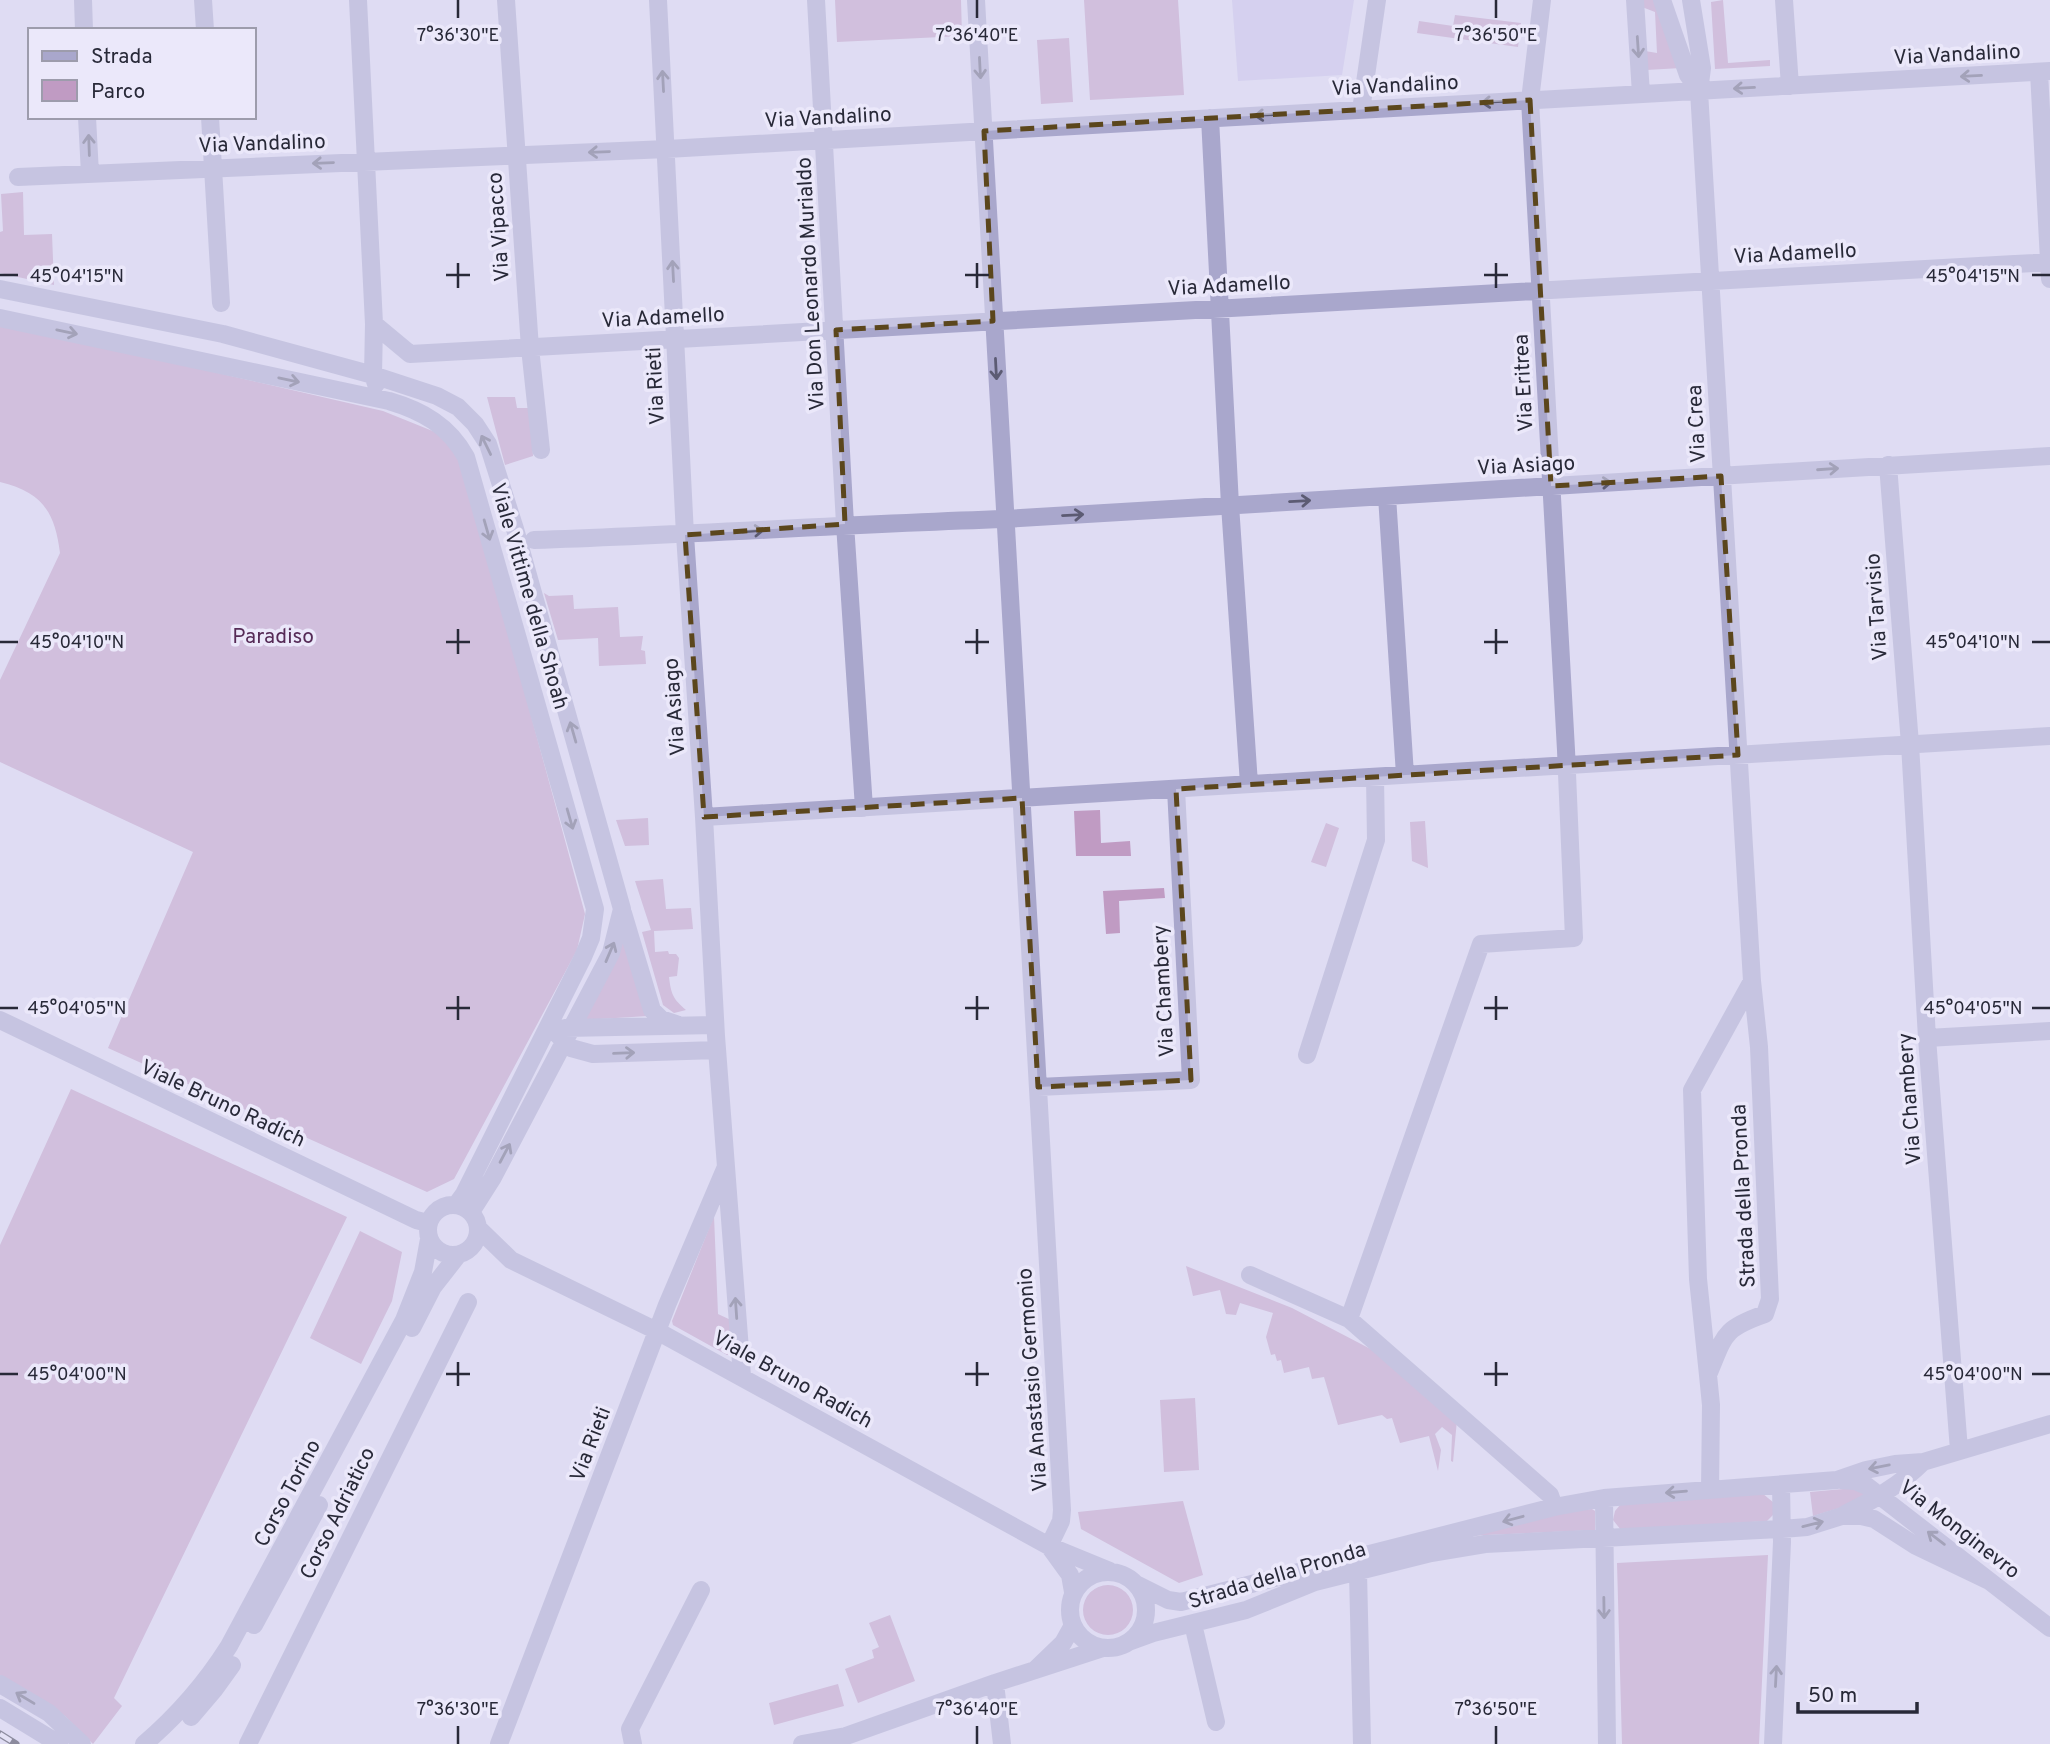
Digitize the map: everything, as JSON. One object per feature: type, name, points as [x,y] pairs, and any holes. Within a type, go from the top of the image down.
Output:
[{"type":"street","points":[[83,0],[84,28]]},
{"type":"street","points":[[203,0],[205,28]]},
{"type":"street","points":[[358,0],[374,324],[373,376],[382,400],[410,388],[410,354],[374,324]]},
{"type":"street","name":"Via Vipacco","points":[[506,0],[530,348],[541,450]]},
{"type":"street","name":"Via Rieti","points":[[659,0],[685,535]]},
{"type":"street","name":"Via Don Leonardo Murialdo","points":[[816,0],[845,524]]},
{"type":"street","points":[[976,0],[1038,1087]]},
{"type":"street","points":[[1361,110],[1377,0]]},
{"type":"street","name":"Via Eritrea","points":[[1542,0],[1530,100],[1567,765]]},
{"type":"street","points":[[1635,0],[1641,94]]},
{"type":"street","points":[[1662,0],[1688,75],[1699,91]]},
{"type":"street","points":[[1691,0],[1702,68],[1699,91]]},
{"type":"street","points":[[1784,0],[1790,86]]},
{"type":"street","points":[[2045,71],[2050,268]]},
{"type":"street","name":"Via Vandalino","points":[[18,177],[667,149],[2045,71]]},
{"type":"street","name":"Via Crea","points":[[1699,91],[1738,755]]},
{"type":"street","points":[[1210,118],[1230,505],[1249,784]]},
{"type":"street","points":[[88,119],[90,174]]},
{"type":"street","points":[[210,119],[221,303]]},
{"type":"street","name":"Via Adamello","points":[[410,354],[1712,281],[2050,268]]},
{"type":"street","name":"Viale Vittime della Shoah","points":[[0,289],[227,335],[373,376],[437,396],[458,407],[475,424],[488,444],[518,537],[652,1010],[661,1019],[679,1026]]},
{"type":"street","name":"Viale Vittime della Shoah","points":[[0,318],[408,406],[436,422],[458,442],[466,457],[592,892],[595,916],[591,938],[557,1030],[547,1074],[492,1179],[469,1215]]},
{"type":"street","points":[[221,365],[227,335]]},
{"type":"street","name":"Via Asiago","points":[[716,1037],[685,535],[845,524],[1005,519],[2050,456]]},
{"type":"street","name":"Via Tarvisio","points":[[1888,465],[1910,744]]},
{"type":"street","points":[[1387,496],[1405,775]]},
{"type":"street","points":[[845,524],[864,808]]},
{"type":"street","points":[[534,540],[685,535]]},
{"type":"street","points":[[704,817],[2050,736]]},
{"type":"street","name":"Via Chambery","points":[[1910,744],[1927,1038],[1959,1450]]},
{"type":"street","points":[[1710,1490],[1711,1405],[1698,1279],[1692,1090],[1752,981],[1738,755]]},
{"type":"street","points":[[1349,1319],[1481,944],[1574,938],[1567,765]]},
{"type":"street","points":[[1307,1055],[1376,840],[1375,776]]},
{"type":"street","name":"Via Chambery","points":[[1038,1087],[1191,1080],[1176,789]]},
{"type":"street","name":"Viale Vittime della Shoah","points":[[469,1215],[464,1194],[557,1030],[611,953],[622,909]]},
{"type":"street","name":"Strada della Pronda","points":[[1709,1375],[1724,1336],[1740,1323],[1765,1314],[1770,1299],[1759,1047],[1752,981]]},
{"type":"street","name":"Viale Bruno Radich","points":[[0,1020],[406,1215],[429,1231]]},
{"type":"street","points":[[557,1030],[679,1026],[716,1037]]},
{"type":"street","points":[[557,1030],[577,1051],[593,1054]]},
{"type":"street","points":[[1927,1038],[2050,1031]]},
{"type":"street","points":[[547,1074],[571,1059],[593,1054],[716,1037]]},
{"type":"street","name":"Via Rieti","points":[[716,1037],[742,1376]]},
{"type":"street","name":"Via Anastasio Germonio","points":[[1038,1087],[1062,1510],[1061,1521],[1049,1546]]},
{"type":"street","name":"Via Rieti","points":[[499,1744],[657,1331],[727,1163]]},
{"type":"street","points":[[444,1206],[469,1215],[472,1247],[462,1253],[445,1254],[437,1250],[429,1231],[435,1212],[444,1206]]},
{"type":"street","name":"Viale Bruno Radich","points":[[469,1215],[511,1261]]},
{"type":"street","name":"Corso Torino","points":[[151,1743],[184,1707],[229,1647],[404,1320],[423,1272],[429,1231]]},
{"type":"street","name":"Viale Bruno Radich","points":[[462,1253],[511,1261],[657,1331],[1049,1546],[1110,1571]]},
{"type":"street","name":"Corso Torino","points":[[151,1743],[215,1690],[233,1663],[299,1545],[429,1295],[462,1253]]},
{"type":"street","points":[[1250,1275],[1343,1314],[1550,1495],[1554,1507]]},
{"type":"street","name":"Corso Adriatico","points":[[248,1744],[468,1302]]},
{"type":"street","name":"Strada della Pronda","points":[[1138,1585],[1168,1600],[1181,1602],[1246,1588],[1554,1507],[1604,1498],[1837,1480],[1866,1470],[1923,1462],[2050,1424]]},
{"type":"street","name":"Strada della Pronda","points":[[1131,1641],[1246,1610],[1315,1582],[1431,1553],[1485,1544],[1807,1527],[1842,1516],[1881,1496],[1923,1462]]},
{"type":"street","points":[[1905,1479],[1903,1501],[1906,1514]]},
{"type":"street","name":"Via Monginevro","points":[[1837,1480],[1855,1481],[1867,1486],[2050,1628]]},
{"type":"street","points":[[1773,1744],[1782,1529],[1781,1485]]},
{"type":"street","points":[[1604,1498],[1608,1744]]},
{"type":"street","points":[[1842,1516],[1874,1519],[1916,1546],[1989,1581]]},
{"type":"street","name":"Viale Bruno Radich","points":[[1049,1546],[1070,1575],[1073,1592]]},
{"type":"street","points":[[802,1744],[841,1740],[1036,1669],[1131,1641],[1140,1632],[1145,1621],[1147,1608],[1144,1596],[1138,1585],[1126,1575],[1110,1571],[1095,1573],[1082,1581],[1073,1592],[1070,1603],[1073,1625],[1085,1641],[1103,1648]]},
{"type":"street","points":[[1359,1572],[1362,1744]]},
{"type":"street","points":[[1246,1588],[1246,1610]]},
{"type":"street","points":[[633,1744],[630,1728],[701,1590]]},
{"type":"street","points":[[1194,1624],[1216,1722]]},
{"type":"street","points":[[1036,1669],[1063,1643],[1073,1625]]},
{"type":"street","points":[[995,1683],[1002,1744]]},
{"type":"street","points":[[0,1684],[50,1713],[82,1744]]},
{"type":"street","points":[[0,1708],[59,1744]]},
{"type":"highlighted area","points":[[1530,100],[1551,486],[1721,476],[1738,755],[1176,789],[1191,1080],[1038,1087],[1022,798],[704,817],[685,535],[845,524],[836,330],[993,321],[984,131]]},
{"type":"green space","points":[[835,0],[961,0],[962,36],[837,42]]},
{"type":"green space","points":[[1084,0],[1178,0],[1184,95],[1090,100]]},
{"type":"green space","points":[[1642,0],[1656,0],[1681,68],[1646,70],[1645,51],[1657,53],[1655,12],[1642,7]]},
{"type":"green space","points":[[1723,0],[1728,63],[1770,60],[1770,66],[1715,69],[1711,2]]},
{"type":"green space","points":[[1455,15],[1521,23],[1518,47],[1417,33],[1419,21],[1453,26]]},
{"type":"green space","points":[[1069,38],[1073,102],[1041,104],[1037,40]]},
{"type":"green space","points":[[23,192],[24,235],[52,234],[54,285],[0,273],[0,232],[3,231],[1,194]]},
{"type":"green space","name":"Paradiso","points":[[0,323],[383,411],[445,436],[462,462],[585,914],[577,950],[454,1179],[427,1192],[108,1048],[193,852],[0,762],[0,680],[60,553],[54,526],[44,506],[26,492],[0,482]]},
{"type":"green space","points":[[487,397],[515,397],[517,408],[530,408],[533,456],[505,465]]},
{"type":"green space","points":[[544,593],[549,596],[573,595],[574,609],[618,607],[620,637],[643,636],[641,650],[645,651],[646,664],[599,666],[598,638],[558,640]]},
{"type":"green space","points":[[1100,810],[1101,843],[1130,841],[1131,856],[1076,856],[1074,811]]},
{"type":"green space","points":[[648,818],[649,845],[625,846],[616,820]]},
{"type":"green space","points":[[1425,821],[1428,868],[1412,861],[1410,822]]},
{"type":"green space","points":[[1326,823],[1339,828],[1326,867],[1311,862]]},
{"type":"green space","points":[[663,879],[666,909],[691,908],[693,929],[654,931],[655,952],[668,951],[679,958],[677,976],[669,977],[675,999],[686,1010],[674,1013],[663,1005],[642,932],[651,930],[635,881]]},
{"type":"green space","points":[[1164,888],[1165,898],[1119,901],[1120,933],[1106,934],[1103,891]]},
{"type":"green space","points":[[624,938],[648,1016],[583,1020]]},
{"type":"green space","points":[[71,1089],[347,1217],[114,1698],[122,1706],[93,1744],[65,1716],[0,1675],[0,1245]]},
{"type":"green space","points":[[714,1216],[718,1314],[735,1322],[735,1355],[727,1355],[673,1325],[672,1321]]},
{"type":"green space","points":[[360,1231],[402,1252],[392,1301],[361,1364],[310,1338]]},
{"type":"green space","points":[[1186,1266],[1292,1308],[1384,1356],[1457,1420],[1453,1462],[1452,1435],[1442,1427],[1435,1434],[1441,1450],[1438,1471],[1429,1436],[1400,1443],[1392,1418],[1387,1419],[1382,1415],[1338,1425],[1324,1377],[1312,1379],[1309,1367],[1284,1373],[1281,1360],[1277,1361],[1275,1354],[1271,1355],[1266,1337],[1273,1313],[1240,1303],[1236,1315],[1226,1314],[1220,1290],[1193,1296]]},
{"type":"green space","points":[[1195,1398],[1199,1470],[1164,1472],[1160,1400]]},
{"type":"green space","points":[[1862,1489],[1869,1499],[1813,1516],[1810,1492]]},
{"type":"green space","points":[[1762,1493],[1774,1503],[1775,1513],[1767,1521],[1621,1530],[1613,1520],[1620,1505]]},
{"type":"green space","points":[[1183,1501],[1203,1575],[1179,1583],[1081,1529],[1078,1512]]},
{"type":"green space","points":[[1595,1511],[1595,1530],[1464,1536],[1558,1512]]},
{"type":"green space","points":[[1768,1555],[1759,1744],[1622,1744],[1617,1563]]},
{"type":"green space","points":[[1108,1585],[1126,1592],[1133,1610],[1126,1628],[1108,1635],[1090,1628],[1083,1610],[1090,1592]]},
{"type":"green space","points":[[890,1615],[915,1681],[858,1703],[845,1669],[874,1658],[872,1650],[879,1647],[869,1623]]},
{"type":"green space","points":[[838,1684],[844,1706],[774,1725],[769,1703]]},
{"type":"shaded area","points":[[1232,0],[1354,0],[1342,75],[1238,81]]},
{"type":"railway","points":[[0,1734],[16,1744]]}]
